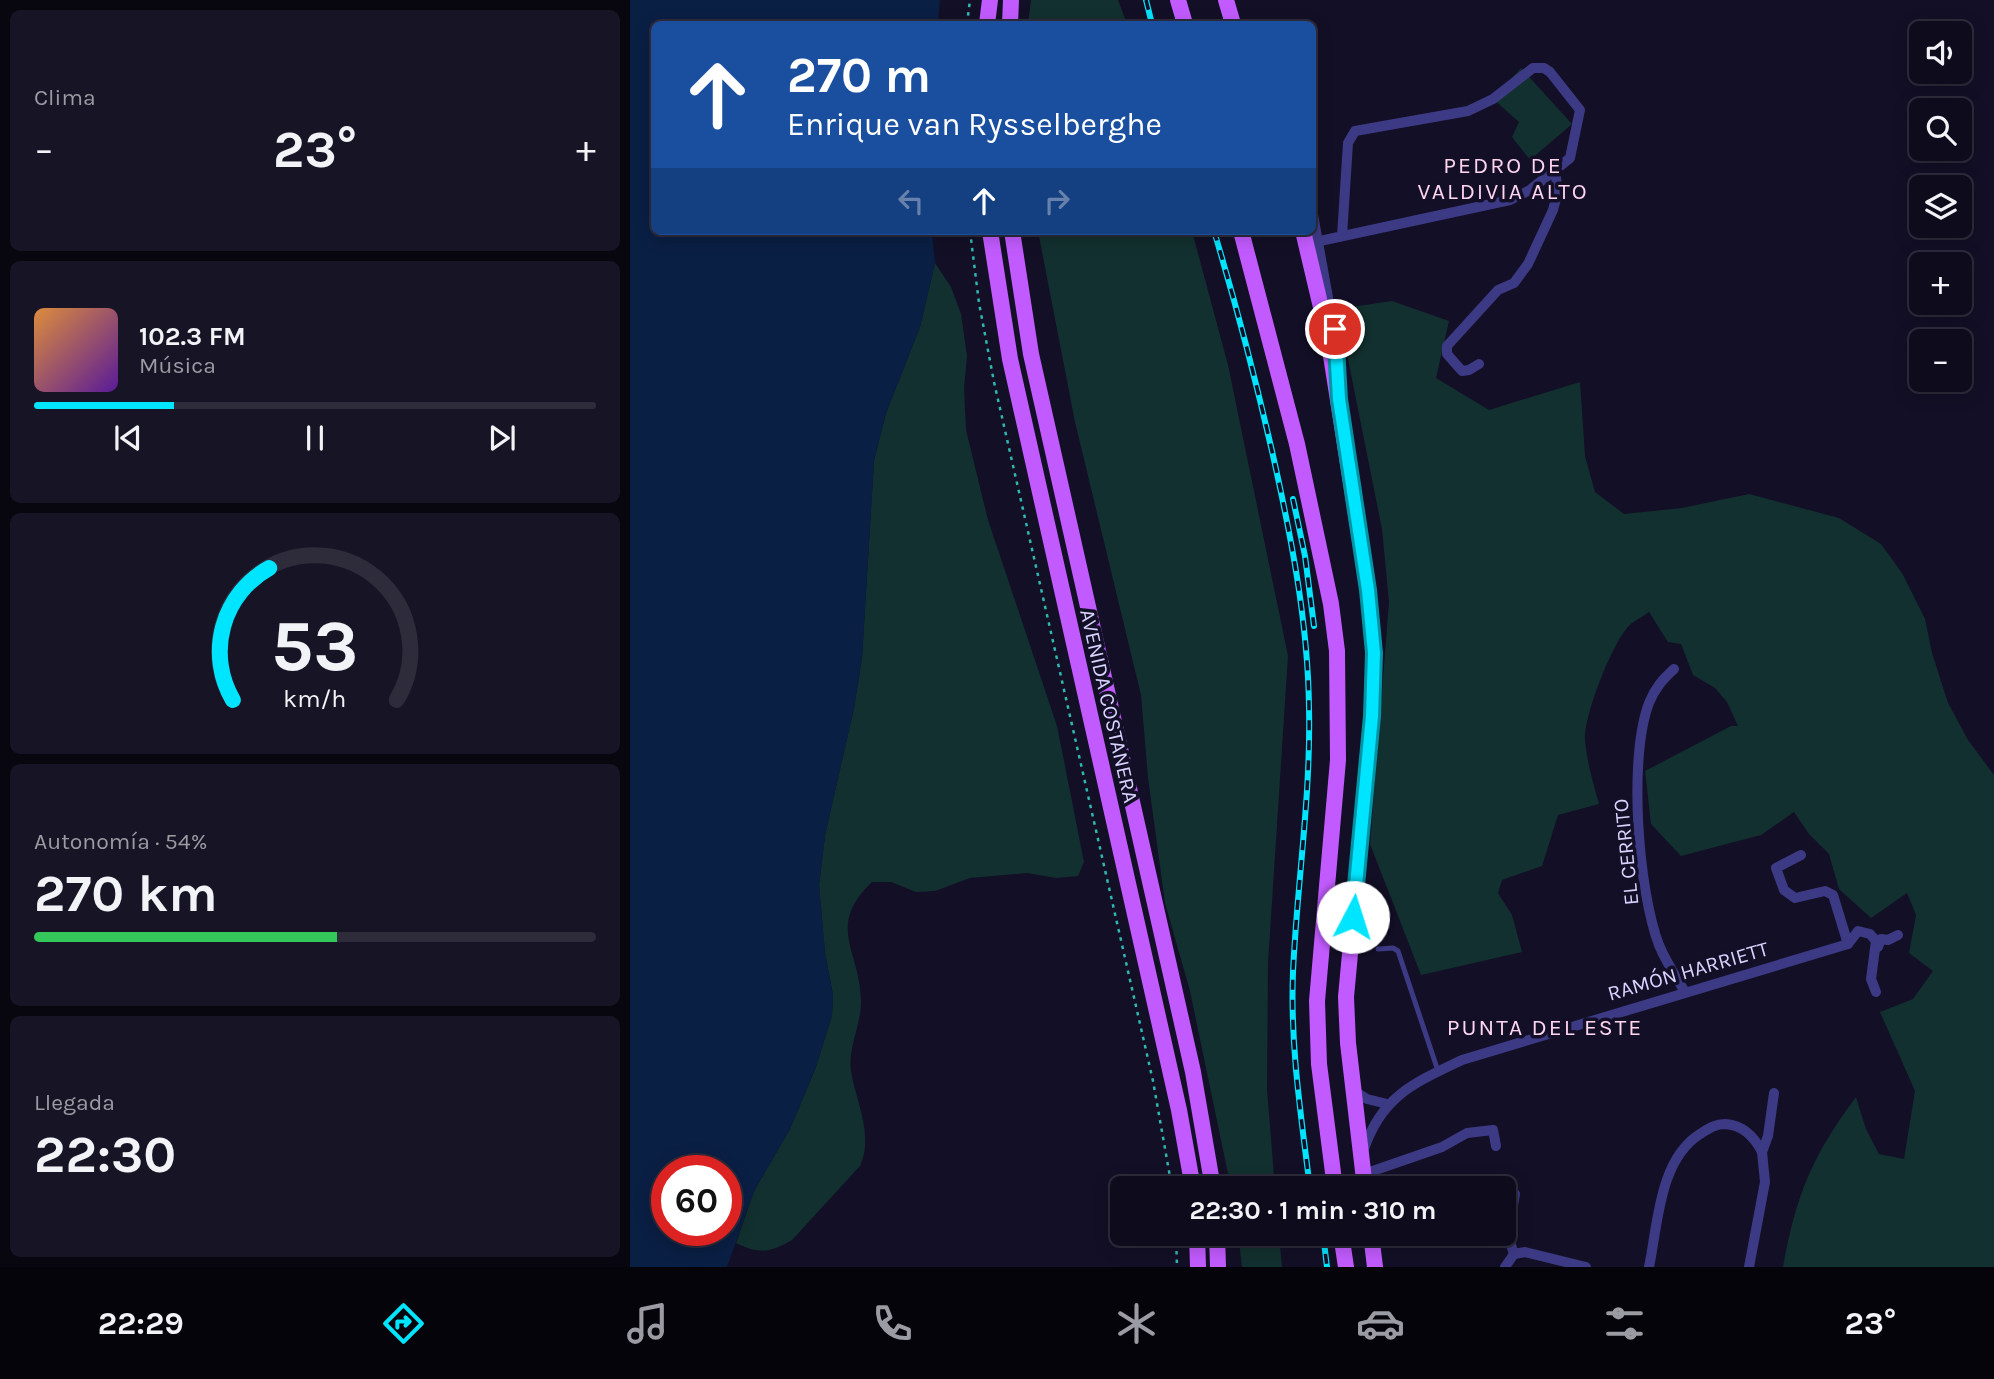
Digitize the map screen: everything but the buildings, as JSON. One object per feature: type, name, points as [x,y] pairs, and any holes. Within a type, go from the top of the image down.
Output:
[{"type":"main road","points":[[988,21],[990,0]]},
{"type":"main road","points":[[1010,21],[1012,0]]},
{"type":"main road","points":[[1178,0],[1184,21]]},
{"type":"main road","points":[[1226,0],[1232,21]]},
{"type":"main road","name":"AVENIDA COSTANERA","points":[[991,235],[1010,359],[1181,1120],[1191,1176]]},
{"type":"main road","name":"AVENIDA COSTANERA","points":[[1013,235],[1031,354],[1193,1072],[1211,1176]]},
{"type":"main road","points":[[1242,235],[1297,444],[1335,628],[1339,676],[1338,760],[1317,1001],[1322,1090],[1333,1176]]},
{"type":"main road","points":[[1304,235],[1324,314],[1339,399],[1368,590],[1374,653],[1372,716],[1347,984],[1348,1043],[1364,1176]]},
{"type":"main road","points":[[1197,1246],[1198,1267]]},
{"type":"main road","points":[[1217,1246],[1218,1267]]},
{"type":"main road","points":[[1343,1246],[1346,1267]]},
{"type":"main road","points":[[1372,1246],[1375,1267]]},
{"type":"street","points":[[1320,241],[1510,200],[1530,190],[1570,158],[1580,114],[1578,106],[1554,76],[1544,68],[1538,68],[1526,71],[1493,99],[1468,111],[1355,131],[1348,143],[1342,236]]},
{"type":"street","points":[[1479,364],[1462,371],[1447,354],[1447,346],[1498,290],[1514,283],[1528,264],[1553,210],[1558,191],[1555,171]]},
{"type":"street","points":[[1316,225],[1336,339],[1339,399]]},
{"type":"street","name":"EL CERRITO","points":[[1674,668],[1657,685],[1647,711],[1638,783],[1638,819],[1646,885],[1660,946],[1685,992]]},
{"type":"street","points":[[1801,855],[1776,868],[1784,890],[1795,898],[1825,891],[1833,895],[1849,944]]},
{"type":"street","name":"RAMÓN HARRIETT","points":[[1362,1155],[1387,1104],[1438,1071],[1483,1052],[1849,944],[1858,931],[1870,934],[1876,941],[1875,954]]},
{"type":"street","points":[[1876,992],[1871,979],[1875,954],[1881,939],[1888,940],[1898,935]]},
{"type":"street","points":[[1354,1091],[1373,1101],[1387,1104]]},
{"type":"street","points":[[1749,1267],[1765,1182],[1762,1152],[1768,1136],[1774,1093]]},
{"type":"street","points":[[1649,1267],[1670,1174],[1688,1144],[1709,1128],[1727,1124],[1748,1133],[1762,1152]]},
{"type":"street","points":[[1376,1176],[1467,1133],[1493,1130],[1496,1146]]},
{"type":"street","points":[[1511,1246],[1514,1254]]},
{"type":"street","points":[[1505,1267],[1514,1254],[1525,1252],[1586,1267]]},
{"type":"lane","points":[[1378,949],[1393,948],[1398,951],[1438,1071]]},
{"type":"path","points":[[967,21],[970,0]]},
{"type":"path","points":[[970,235],[979,303],[994,382],[1153,1081],[1170,1176]]},
{"type":"path","points":[[1176,1246],[1177,1267]]},
{"type":"green space","points":[[1031,0],[1118,0],[1126,21],[1028,21]]},
{"type":"green space","points":[[1521,68],[1572,124],[1530,160],[1512,137],[1519,122],[1493,99]]},
{"type":"green space","points":[[1039,235],[1193,235],[1228,365],[1288,656],[1268,963],[1267,1089],[1274,1176],[1229,1176],[1190,991],[1165,903],[1148,778],[1141,695],[1075,422]]},
{"type":"green space","points":[[935,263],[951,287],[961,314],[967,356],[964,388],[966,430],[988,520],[1057,726],[1084,862],[1078,876],[1056,878],[1027,873],[970,878],[935,891],[916,892],[891,882],[872,882],[858,898],[850,913],[848,926],[861,1002],[851,1071],[865,1130],[864,1154],[860,1166],[792,1240],[770,1250],[751,1249],[742,1245],[742,1226],[754,1191],[790,1129],[816,1067],[832,1015],[833,995],[825,953],[819,885],[825,835],[854,708],[862,658],[874,460],[886,413],[920,327]]},
{"type":"green space","points":[[1392,301],[1449,321],[1436,378],[1489,410],[1580,382],[1585,456],[1595,492],[1624,514],[1682,508],[1749,494],[1839,518],[1881,544],[1902,573],[1925,619],[1932,653],[1948,703],[1968,740],[1994,775],[1994,1267],[1783,1267],[1794,1218],[1808,1177],[1828,1138],[1856,1097],[1866,1129],[1879,1154],[1904,1159],[1915,1091],[1880,1012],[1913,999],[1933,971],[1909,953],[1916,915],[1907,893],[1871,918],[1839,889],[1829,854],[1809,834],[1794,812],[1761,835],[1681,856],[1651,824],[1645,771],[1731,726],[1738,726],[1727,702],[1715,688],[1693,675],[1681,644],[1668,642],[1649,612],[1629,626],[1621,637],[1600,682],[1589,715],[1585,740],[1599,804],[1558,815],[1542,866],[1502,880],[1498,893],[1512,915],[1522,952],[1421,975],[1370,844],[1389,602],[1382,529],[1338,309]]},
{"type":"green space","points":[[1239,1246],[1280,1246],[1282,1267],[1242,1267]]},
{"type":"water","points":[[630,0],[940,0],[938,21],[651,21],[651,235],[932,235],[935,263],[920,327],[886,413],[874,460],[862,658],[854,708],[825,835],[819,885],[825,953],[833,995],[832,1015],[816,1067],[790,1129],[754,1191],[742,1225],[742,1155],[651,1155],[651,1246],[734,1246],[727,1267],[630,1267]]},
{"type":"railway","points":[[1146,0],[1151,21]]},
{"type":"railway","points":[[1215,235],[1272,451],[1302,611],[1308,675],[1309,741],[1292,999],[1297,1080],[1309,1176]]},
{"type":"railway","points":[[1293,499],[1305,556],[1314,626]]},
{"type":"railway","points":[[1324,1246],[1327,1267]]},
{"type":"district","name":"PEDRO DE VALDIVIA ALTO","points":[[1503,178]]},
{"type":"district","name":"PUNTA DEL ESTE","points":[[1545,1027]]},
{"type":"route","points":[[1335,329],[1339,399],[1368,590],[1374,653],[1372,716],[1353,917]]}]
